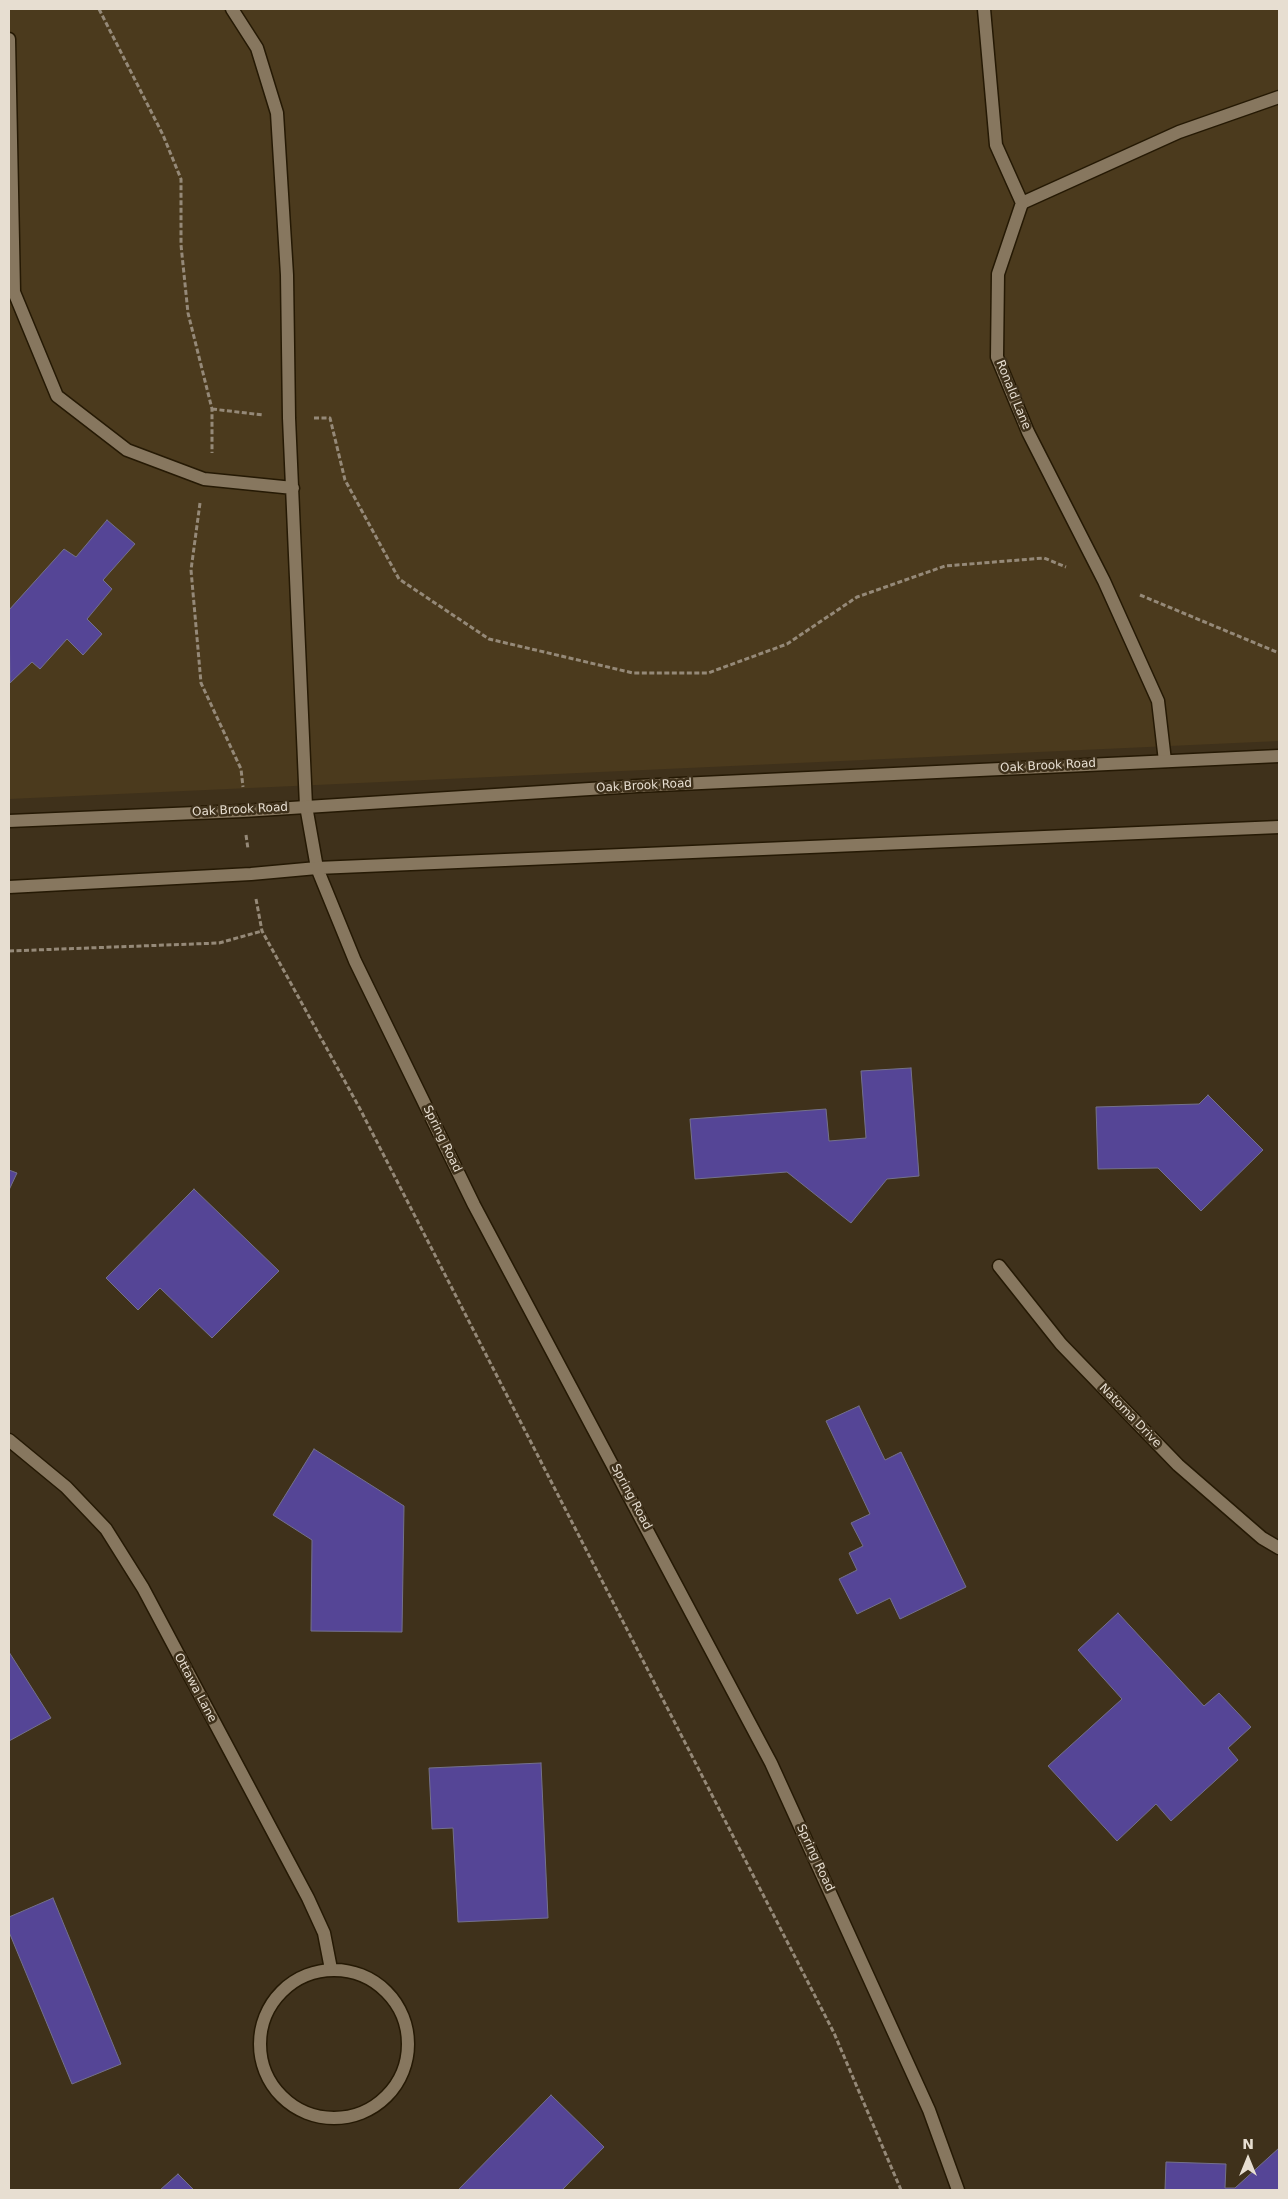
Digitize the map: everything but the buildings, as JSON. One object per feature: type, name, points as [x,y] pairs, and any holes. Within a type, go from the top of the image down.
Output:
[{"type":"street","name":"Spring Road","points":[[232,9],[257,48],[277,113],[286,275],[289,418],[306,806],[317,868],[356,961],[474,1206],[640,1513],[771,1764],[929,2110],[958,2190]]},
{"type":"street","points":[[984,9],[996,145],[1022,203],[1180,132],[1279,97]]},
{"type":"street","points":[[9,39],[14,292],[57,396],[127,450],[204,479],[293,488]]},
{"type":"street","name":"Ronald Lane","points":[[1022,203],[998,274],[997,357],[1028,432],[1104,581],[1158,701],[1165,761]]},
{"type":"street","name":"Oak Brook Road","points":[[9,821],[233,811],[637,786],[1279,756]]},
{"type":"street","points":[[9,887],[251,874],[317,868],[1279,827]]},
{"type":"street","name":"Natoma Drive","points":[[998,1266],[1061,1344],[1178,1465],[1262,1538],[1279,1548]]},
{"type":"street","name":"Ottawa Lane","points":[[9,1440],[66,1487],[106,1529],[143,1588],[308,1898],[324,1933],[331,1970]]},
{"type":"street","points":[[331,1970],[354,1973],[376,1982],[393,1998],[404,2019],[408,2042],[405,2065],[395,2086],[379,2103],[358,2114],[335,2118],[309,2114],[286,2101],[270,2082],[261,2058],[260,2033],[268,2008],[284,1989],[306,1975],[331,1970]]},
{"type":"path","points":[[99,9],[163,135],[181,179],[180,245],[188,313],[212,409],[213,450],[204,479],[191,570],[201,683],[241,769],[242,780]]},
{"type":"path","points":[[330,418],[345,480],[399,579],[489,639],[633,674],[708,674],[787,644],[856,597],[945,566],[1044,558],[1279,653]]},
{"type":"path","points":[[9,951],[219,943],[262,931],[363,1116],[834,2033],[901,2190]]},
{"type":"shaded area","points":[[9,9],[1279,9],[1279,741],[9,799]]}]
